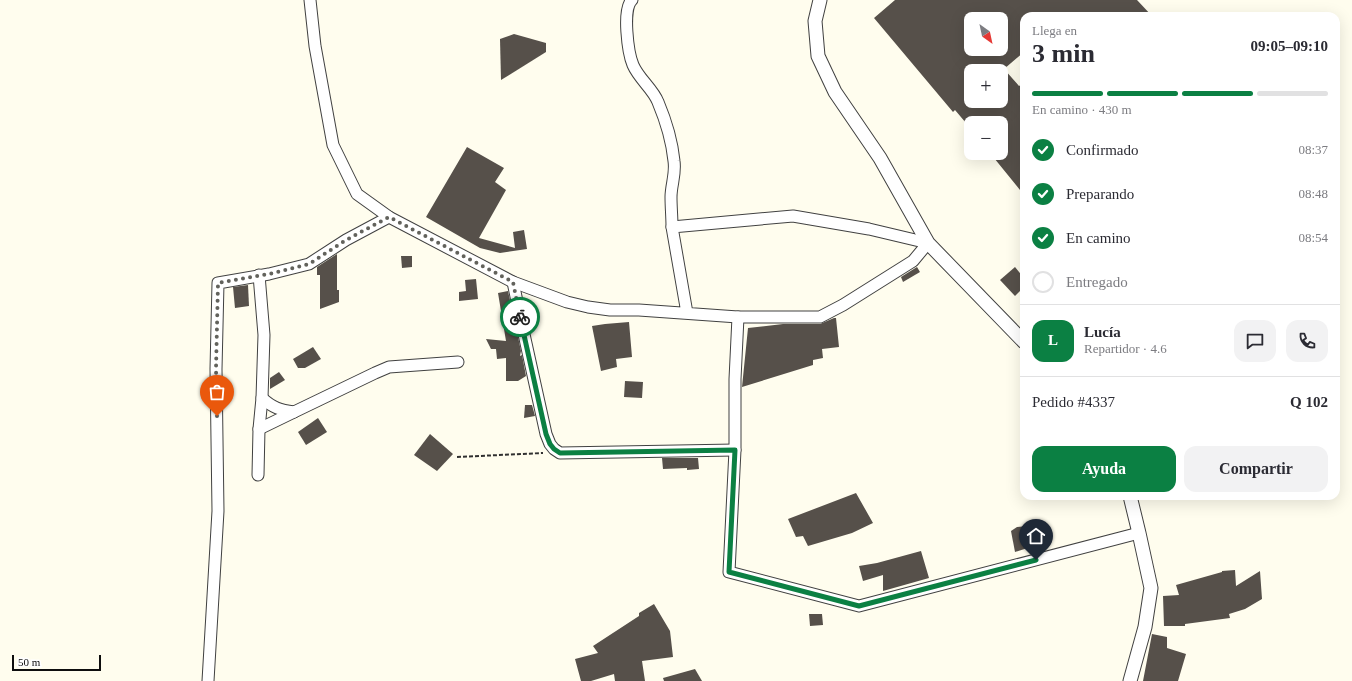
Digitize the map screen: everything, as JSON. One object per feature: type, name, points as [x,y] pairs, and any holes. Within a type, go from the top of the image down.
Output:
[{"type":"street","points":[[310,0],[315,46],[333,146],[357,194],[389,217],[513,282],[567,302],[610,310],[638,310],[738,317],[820,316],[843,305],[913,261],[928,243]]},
{"type":"street","points":[[632,0],[627,9],[626,23],[632,64],[658,100],[666,122],[674,162],[674,179],[671,196],[672,227],[687,313]]},
{"type":"street","points":[[820,0],[815,20],[818,56],[835,92],[880,158],[928,243],[1020,338]]},
{"type":"street","points":[[672,227],[793,216],[869,229],[928,243]]},
{"type":"street","points":[[208,681],[218,511],[216,369],[218,283],[309,264],[346,240],[389,217]]},
{"type":"street","points":[[258,475],[264,335],[259,275]]},
{"type":"street","points":[[513,282],[546,434],[554,449],[560,453],[735,450]]},
{"type":"street","points":[[738,317],[735,450],[729,572],[859,606],[1139,533]]},
{"type":"street","points":[[259,429],[389,367],[458,362]]},
{"type":"street","points":[[262,398],[271,406],[281,410],[294,412]]},
{"type":"street","points":[[1130,681],[1145,626],[1150,588],[1131,500]]},
{"type":"path","points":[[457,457],[560,453]]},
{"type":"building","points":[[895,0],[1137,0],[1148,12],[1020,12],[1020,55],[1008,66],[1008,64],[964,64],[964,108],[1008,108],[1008,74],[1020,85],[1020,190],[996,160],[1008,160],[1008,116],[964,116],[964,121],[955,110],[953,112],[874,18]]},
{"type":"building","points":[[514,34],[546,43],[546,52],[501,80],[500,39]]},
{"type":"building","points":[[467,147],[504,168],[495,182],[506,190],[479,238],[515,248],[513,232],[524,230],[527,249],[500,253],[480,248],[426,217]]},
{"type":"building","points":[[337,254],[337,290],[339,290],[339,302],[320,309],[320,275],[317,275],[317,267]]},
{"type":"building","points":[[401,256],[412,256],[412,267],[402,268]]},
{"type":"building","points":[[917,267],[920,272],[903,282],[901,277]]},
{"type":"building","points":[[1015,267],[1020,273],[1020,291],[1015,296],[1000,280]]},
{"type":"building","points":[[476,279],[478,299],[459,301],[459,292],[466,291],[465,280]]},
{"type":"building","points":[[248,285],[249,306],[235,308],[233,287]]},
{"type":"building","points":[[508,291],[521,351],[520,356],[522,355],[526,376],[518,381],[506,381],[506,358],[497,359],[496,349],[491,349],[486,339],[506,341],[498,293]]},
{"type":"building","points":[[836,318],[839,347],[822,349],[823,358],[813,360],[813,365],[742,387],[748,328],[783,324],[820,324]]},
{"type":"building","points":[[629,322],[632,357],[616,359],[617,367],[601,371],[592,326]]},
{"type":"building","points":[[313,347],[321,359],[305,368],[298,368],[293,359]]},
{"type":"building","points":[[279,372],[285,380],[270,389],[270,378]]},
{"type":"building","points":[[625,381],[643,382],[642,398],[624,397]]},
{"type":"building","points":[[525,405],[532,405],[535,416],[524,418]]},
{"type":"building","points":[[318,418],[327,432],[306,445],[298,432]]},
{"type":"building","points":[[430,434],[453,454],[437,471],[414,455]]},
{"type":"building","points":[[662,458],[698,458],[699,469],[663,469]]},
{"type":"building","points":[[856,493],[873,523],[852,533],[808,546],[803,536],[796,537],[788,519]]},
{"type":"building","points":[[1041,525],[1043,543],[1015,552],[1011,531],[1017,527]]},
{"type":"building","points":[[921,551],[929,578],[883,591],[883,575],[863,581],[859,566],[877,563]]},
{"type":"building","points":[[1235,570],[1236,586],[1260,571],[1262,599],[1245,609],[1229,614],[1230,618],[1185,624],[1185,626],[1164,626],[1163,596],[1179,595],[1176,585],[1222,571]]},
{"type":"building","points":[[654,604],[670,631],[673,657],[642,661],[645,681],[615,681],[614,674],[591,681],[581,681],[575,659],[598,653],[593,646],[639,616],[639,613]]},
{"type":"building","points":[[809,614],[822,614],[823,625],[810,626]]},
{"type":"building","points":[[1152,634],[1167,637],[1167,648],[1186,654],[1178,681],[1143,681]]},
{"type":"building","points":[[695,669],[702,681],[664,681],[663,678]]},
{"type":"way so far","points":[[217,416],[216,369],[218,283],[269,274],[309,264],[346,240],[389,217],[513,282],[520,317]]},
{"type":"route","points":[[520,317],[546,434],[550,444],[560,453],[735,450],[729,572],[859,606],[1036,560]]}]
